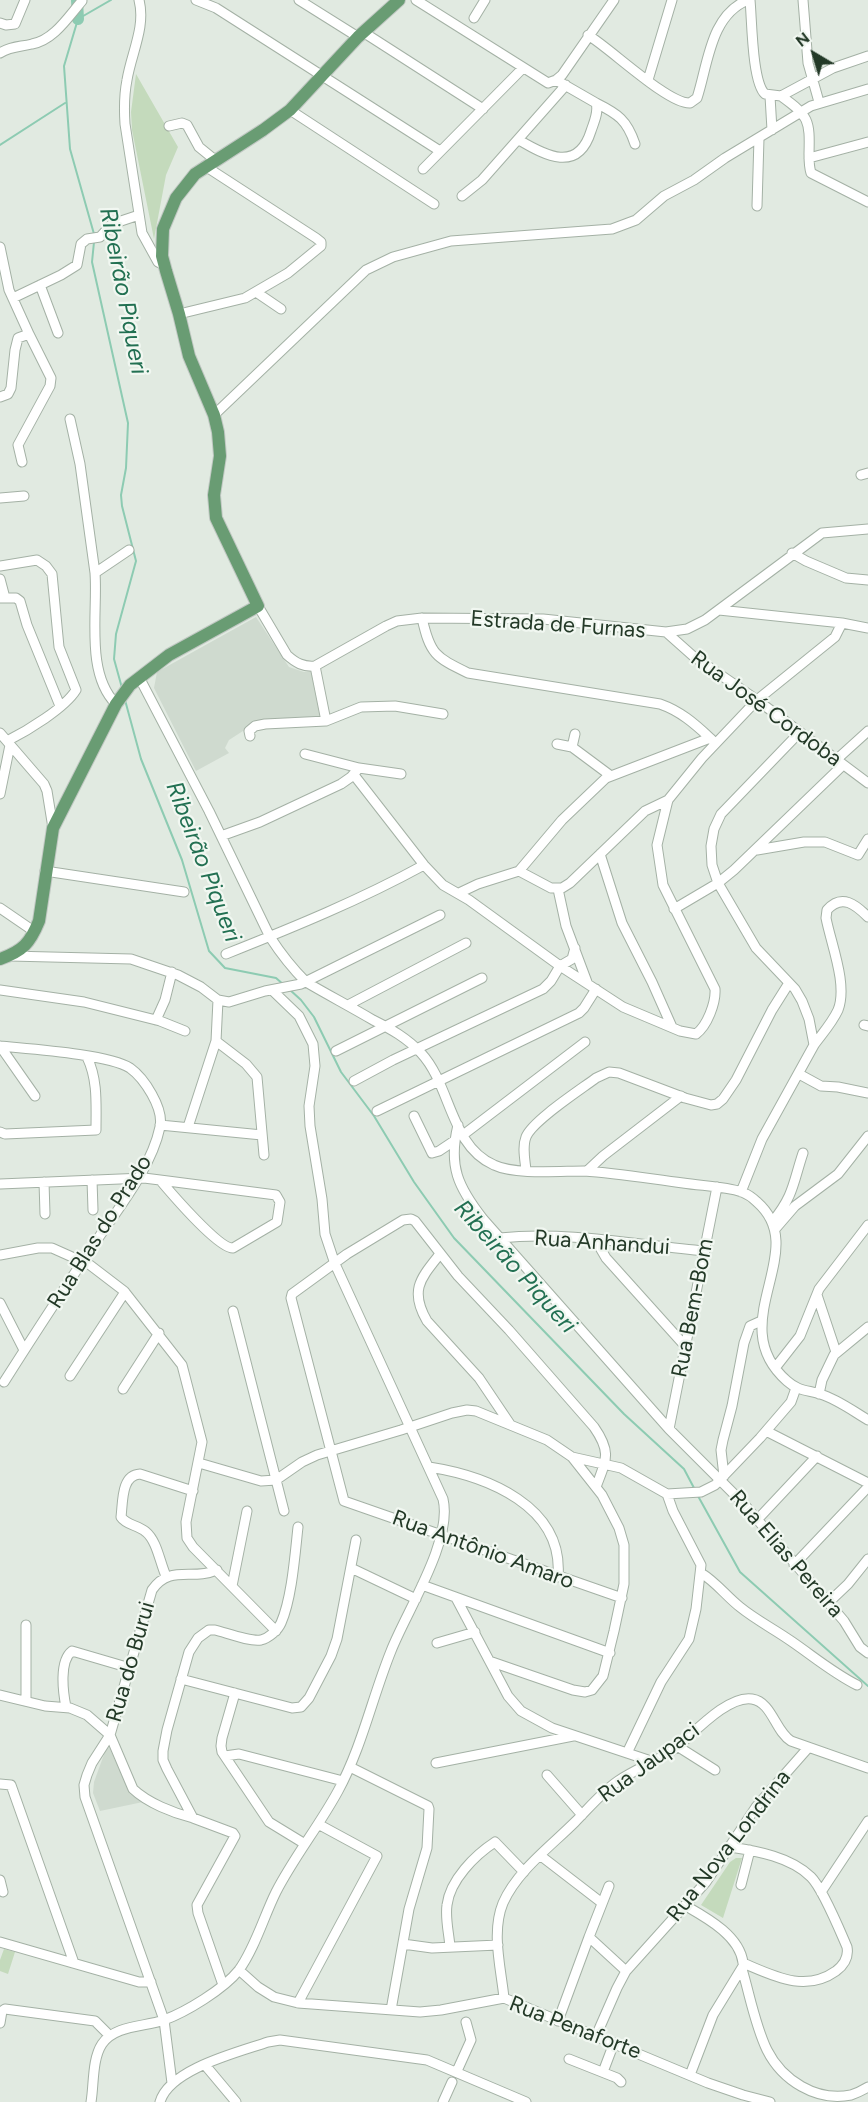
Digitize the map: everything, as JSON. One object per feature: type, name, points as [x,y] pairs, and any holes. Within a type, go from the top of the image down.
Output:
[{"type":"main road","points":[[5,957],[21,950],[39,921],[53,828],[117,702],[135,681],[169,655],[258,606],[216,518],[214,495],[225,453],[214,414],[189,356],[164,265],[162,242],[168,215],[186,183],[210,163],[290,110],[360,34],[398,0]]},
{"type":"street","points":[[0,23],[15,24],[25,0]]},
{"type":"street","points":[[0,53],[9,47],[31,45],[45,39],[58,29],[81,0]]},
{"type":"street","points":[[139,0],[140,25],[127,81],[124,106],[126,141],[146,242],[159,262],[164,265]]},
{"type":"street","points":[[196,0],[219,4],[321,76],[440,151]]},
{"type":"street","points":[[299,0],[360,34],[483,109]]},
{"type":"street","points":[[416,0],[544,82],[556,80],[614,0]]},
{"type":"street","points":[[474,18],[485,0]]},
{"type":"street","points":[[648,80],[672,0]]},
{"type":"street","points":[[588,35],[648,80],[687,104],[694,101],[699,93],[718,29],[730,12],[749,0],[758,84],[762,92],[770,96],[781,96],[833,68],[868,56]]},
{"type":"street","points":[[803,0],[808,63],[819,102]]},
{"type":"street","points":[[423,169],[523,68]]},
{"type":"street","points":[[556,80],[618,114],[631,130],[635,144]]},
{"type":"street","points":[[462,196],[482,180],[567,86]]},
{"type":"street","points":[[214,414],[355,280],[366,270],[378,264],[421,248],[451,241],[612,229],[636,220],[664,196],[694,180],[725,158],[819,102],[868,89]]},
{"type":"street","points":[[770,96],[772,130]]},
{"type":"street","points":[[781,96],[801,112],[809,126],[810,171],[868,202]]},
{"type":"street","points":[[519,140],[549,156],[560,158],[572,155],[587,142],[597,112],[596,103]]},
{"type":"street","points":[[290,110],[434,204]]},
{"type":"street","points":[[169,126],[184,124],[210,163],[322,244],[288,273],[256,292],[229,303],[179,314]]},
{"type":"street","points":[[757,206],[759,138]]},
{"type":"street","points":[[809,158],[868,142]]},
{"type":"street","points":[[13,298],[77,265],[81,244],[87,239],[100,237],[112,224],[139,214]]},
{"type":"street","points":[[0,247],[5,277],[13,298],[51,378],[50,386],[18,445],[22,462]]},
{"type":"street","points":[[40,285],[58,333]]},
{"type":"street","points":[[256,292],[281,309]]},
{"type":"street","points":[[0,397],[8,394],[11,388],[18,338],[29,334]]},
{"type":"street","points":[[70,419],[80,464],[95,573],[95,650],[106,688],[110,697],[117,702]]},
{"type":"street","points":[[0,498],[24,496]]},
{"type":"street","name":"Estrada de Furnas","points":[[315,666],[397,621],[422,618],[543,619],[666,632],[696,625],[825,531],[868,529]]},
{"type":"street","points":[[95,573],[129,550]]},
{"type":"street","points":[[792,553],[846,578],[868,580]]},
{"type":"street","points":[[0,566],[37,560],[52,574],[59,647],[76,690],[36,725],[9,743],[0,794]]},
{"type":"street","points":[[0,579],[2,598],[16,598],[20,601],[27,625],[60,706]]},
{"type":"street","points":[[258,606],[287,655],[299,664],[315,666],[326,722]]},
{"type":"street","points":[[718,610],[842,623],[868,628]]},
{"type":"street","points":[[422,618],[433,652],[468,673],[660,704],[686,716],[713,741]]},
{"type":"street","points":[[356,771],[424,865],[443,885],[459,893],[560,966],[634,1012],[680,1031],[696,1034],[706,1019],[716,994],[663,885],[657,845],[668,800],[713,741],[757,700],[835,636],[842,623]]},
{"type":"street","name":"Rua José Cordoba","points":[[666,632],[688,652],[868,783]]},
{"type":"street","points":[[135,681],[221,836],[270,937],[280,954],[306,982],[399,1034],[417,1049],[428,1062],[463,1135],[477,1154],[494,1165],[504,1169],[586,1172],[717,1187],[741,1192],[756,1200],[774,1225],[776,1249],[774,1266],[761,1321],[766,1352],[774,1368],[796,1388],[819,1394],[868,1420]]},
{"type":"street","points":[[250,736],[251,729],[265,724],[326,722],[361,707],[395,706],[443,714]]},
{"type":"street","points":[[674,909],[718,883],[757,850],[868,731]]},
{"type":"street","points":[[798,733],[728,805],[717,820],[711,846],[712,864],[718,883],[748,938],[802,1000],[809,1019],[813,1045]]},
{"type":"street","points":[[0,734],[44,784],[53,828]]},
{"type":"street","points":[[572,747],[575,734]]},
{"type":"street","points":[[459,893],[478,884],[519,871],[562,820],[601,782],[611,776],[713,741]]},
{"type":"street","points":[[557,744],[572,747],[611,776]]},
{"type":"street","points":[[305,754],[356,771],[401,774]]},
{"type":"street","points":[[221,836],[283,812],[341,784],[356,771]]},
{"type":"street","points":[[519,871],[558,890],[570,883],[645,811],[668,800]]},
{"type":"street","points":[[757,850],[804,842],[825,842],[855,855],[861,853],[868,839]]},
{"type":"street","points":[[600,854],[622,923],[672,1027]]},
{"type":"street","points":[[226,954],[312,920],[424,865]]},
{"type":"street","points":[[45,871],[184,892]]},
{"type":"street","points":[[558,890],[566,926],[587,982]]},
{"type":"street","points":[[741,1192],[762,1139],[813,1045],[833,1020],[838,1008],[841,984],[826,918],[827,910],[836,903],[847,901],[868,917]]},
{"type":"street","points":[[0,908],[34,932]]},
{"type":"street","points":[[5,957],[117,958],[144,963],[172,972],[201,987],[218,1000],[230,1002],[306,982],[440,915]]},
{"type":"street","points":[[348,1005],[466,943]]},
{"type":"street","points":[[354,1081],[543,989],[560,966],[572,959],[574,948]]},
{"type":"street","points":[[156,1020],[165,1000],[172,972]]},
{"type":"street","points":[[336,1051],[482,978]]},
{"type":"street","points":[[525,1170],[525,1140],[528,1132],[600,1075],[609,1072],[619,1073],[681,1096],[711,1105],[717,1104],[736,1080],[772,1010],[789,983]]},
{"type":"street","points":[[377,1111],[579,1013],[596,989]]},
{"type":"street","points":[[0,990],[84,1002],[156,1020],[185,1031]]},
{"type":"street","points":[[91,2102],[100,2048],[109,2035],[164,2020],[223,1985],[239,1970],[276,1894],[350,1767],[361,1743],[389,1654],[402,1622],[416,1599],[441,1534],[445,1508],[411,1427],[335,1264],[325,1234],[322,1194],[310,1126],[309,1106],[315,1066],[312,1044],[299,1016],[276,990]]},
{"type":"street","points":[[188,1127],[216,1041],[218,1000]]},
{"type":"street","points":[[216,1041],[256,1074],[264,1155]]},
{"type":"street","points":[[463,1135],[585,1042]]},
{"type":"street","points":[[0,1046],[87,1057],[124,1065],[140,1077],[156,1104],[160,1125],[262,1135]]},
{"type":"street","points":[[0,1046],[35,1096]]},
{"type":"street","points":[[0,1132],[4,1134],[96,1130],[96,1088],[87,1057]]},
{"type":"street","points":[[799,1074],[825,1087],[838,1087],[868,1094]]},
{"type":"street","points":[[586,1172],[603,1155],[681,1096]]},
{"type":"street","points":[[414,1116],[432,1153],[454,1141]]},
{"type":"street","name":"Rua Blas do Prado","points":[[4,1382],[137,1179],[150,1156],[160,1125]]},
{"type":"street","points":[[458,1125],[454,1141],[454,1162],[460,1187],[475,1209],[669,1429],[722,1478]]},
{"type":"street","points":[[774,1225],[838,1174],[868,1136]]},
{"type":"street","points":[[774,1225],[794,1188],[803,1153]]},
{"type":"street","points":[[92,1180],[93,1210]]},
{"type":"street","points":[[0,1184],[160,1180],[276,1195],[280,1202],[279,1218],[273,1226],[233,1248],[226,1248],[160,1180]]},
{"type":"street","points":[[44,1182],[45,1214]]},
{"type":"street","name":"Rua Bem-Bom","points":[[669,1429],[717,1187]]},
{"type":"street","points":[[331,1451],[292,1304],[292,1294],[355,1249],[403,1220],[411,1219],[465,1284],[587,1418],[604,1443],[606,1464],[596,1487]]},
{"type":"street","points":[[774,1368],[800,1336],[817,1295],[827,1279],[868,1225]]},
{"type":"street","name":"Rua Anhandui","points":[[500,1238],[520,1236],[595,1239],[705,1251]]},
{"type":"street","points":[[595,1239],[606,1258],[686,1347]]},
{"type":"street","points":[[0,1255],[38,1248],[52,1248],[82,1261],[125,1292],[159,1333],[185,1371],[201,1431],[202,1447],[186,1522],[188,1538],[193,1547],[276,1630]]},
{"type":"street","points":[[440,1254],[418,1286],[421,1310],[427,1321],[487,1388],[510,1424]]},
{"type":"street","points":[[70,1376],[125,1292]]},
{"type":"street","points":[[817,1295],[836,1352]]},
{"type":"street","points":[[0,1303],[24,1350]]},
{"type":"street","points":[[233,1311],[284,1511]]},
{"type":"street","name":"Rua Elias Pereira","points":[[761,1321],[750,1326],[744,1343],[721,1450],[722,1478],[851,1629],[858,1644],[868,1653]]},
{"type":"street","points":[[819,1394],[829,1363],[836,1352],[868,1327]]},
{"type":"street","points":[[123,1389],[159,1333]]},
{"type":"street","points":[[572,1457],[606,1464],[636,1475],[671,1494],[701,1492],[716,1485],[766,1431],[791,1402],[796,1388]]},
{"type":"street","points":[[199,1463],[261,1481],[276,1480],[317,1455],[467,1410],[477,1411],[547,1440],[572,1457],[596,1487],[613,1514],[624,1545],[625,1572],[610,1653],[603,1676],[591,1690],[585,1692],[492,1662]]},
{"type":"street","points":[[766,1431],[868,1482]]},
{"type":"street","name":"Rua Antônio Amaro","points":[[331,1451],[345,1501],[621,1598]]},
{"type":"street","points":[[757,1520],[817,1456]]},
{"type":"street","points":[[429,1467],[445,1470],[504,1490],[530,1507],[546,1527],[554,1543],[559,1566],[558,1577]]},
{"type":"street","points":[[166,1576],[150,1536],[142,1528],[123,1521],[121,1517],[127,1480],[140,1474],[193,1491]]},
{"type":"street","points":[[794,1565],[868,1487]]},
{"type":"street","points":[[627,1753],[661,1682],[693,1629],[701,1573],[699,1559],[679,1523],[671,1494]]},
{"type":"street","points":[[232,1586],[247,1511]]},
{"type":"street","points":[[193,1818],[163,1760],[167,1730],[193,1643],[203,1634],[215,1630],[256,1640],[267,1638],[276,1630],[281,1624],[289,1592],[298,1527]]},
{"type":"street","points":[[181,1679],[297,1709],[304,1703],[331,1656],[337,1640],[356,1540]]},
{"type":"street","points":[[828,1603],[848,1584],[868,1559]]},
{"type":"street","points":[[351,1568],[416,1599]]},
{"type":"street","name":"Rua do Burui","points":[[172,2083],[164,2020],[84,1790],[92,1763],[110,1735],[150,1594],[156,1585],[171,1574],[205,1574],[217,1570]]},
{"type":"street","points":[[701,1573],[710,1578],[740,1608],[857,1685]]},
{"type":"street","points":[[422,1585],[610,1653]]},
{"type":"street","points":[[456,1598],[492,1662],[508,1696],[521,1711],[539,1722],[651,1761]]},
{"type":"street","points":[[26,1625],[26,1701]]},
{"type":"street","points":[[437,1643],[475,1632]]},
{"type":"street","points":[[66,1707],[64,1690],[66,1659],[72,1651],[130,1668]]},
{"type":"street","points":[[235,1693],[220,1746],[240,1781],[269,1822],[305,1844]]},
{"type":"street","points":[[0,1695],[83,1712],[110,1735],[133,1789],[138,1794],[175,1812],[235,1836],[197,1905],[223,1985]]},
{"type":"street","name":"Rua Jaupaci","points":[[504,1998],[498,1945],[498,1921],[512,1887],[524,1872],[615,1783],[677,1746],[730,1705],[747,1699],[759,1701],[769,1711],[784,1736],[791,1741],[868,1768]]},
{"type":"street","points":[[435,1763],[575,1735]]},
{"type":"street","points":[[677,1746],[715,1770]]},
{"type":"street","name":"Rua Nova Londrina","points":[[596,2036],[626,1971],[706,1882],[756,1807],[808,1748]]},
{"type":"street","points":[[225,1756],[239,1754],[343,1781]]},
{"type":"street","points":[[350,1767],[428,1806],[429,1837],[409,1909],[391,2010]]},
{"type":"street","points":[[548,1775],[582,1815]]},
{"type":"street","points":[[3,1786],[74,1963]]},
{"type":"street","points":[[821,1892],[868,1821]]},
{"type":"street","points":[[298,2003],[377,1856],[318,1824]]},
{"type":"street","points":[[450,1947],[447,1907],[451,1889],[471,1864],[495,1842],[524,1872]]},
{"type":"street","points":[[730,1847],[777,1858],[811,1876],[847,1947],[847,1959],[842,1965],[823,1978],[802,1982],[743,1966]]},
{"type":"street","points":[[741,1884],[750,1850]]},
{"type":"street","points":[[541,1856],[603,1903]]},
{"type":"street","points":[[0,1880],[3,1892]]},
{"type":"street","points":[[558,2021],[609,1886]]},
{"type":"street","points":[[686,1906],[725,1933],[737,1948],[765,2048],[781,2070],[799,2086],[814,2094],[851,2095],[868,2087]]},
{"type":"street","points":[[590,1937],[626,1971]]},
{"type":"street","points":[[0,1942],[139,1982],[151,1982]]},
{"type":"street","points":[[403,1944],[432,1948],[498,1945]]},
{"type":"street","points":[[690,2075],[713,2015],[743,1966]]},
{"type":"street","name":"Rua Penaforte","points":[[239,1970],[258,1987],[274,1996],[298,2003],[430,2012],[504,1998],[730,2091],[770,2102]]},
{"type":"street","points":[[0,2023],[4,2009],[95,2021],[109,2035]]},
{"type":"street","points":[[457,2072],[471,2040],[466,2022]]},
{"type":"street","points":[[160,2102],[172,2083],[186,2074],[268,2042],[280,2040],[437,2063],[526,2102]]},
{"type":"street","points":[[603,2072],[614,2043]]},
{"type":"street","points":[[569,2059],[617,2078],[621,2082]]},
{"type":"street","points":[[205,2065],[236,2102]]},
{"type":"street","points":[[443,2102],[452,2082]]},
{"type":"shaded area","points":[[256,617],[289,667],[304,672],[311,671],[320,718],[260,720],[229,740],[225,748],[229,753],[196,771],[154,688],[157,672]]},
{"type":"shaded area","points":[[109,1747],[130,1794],[143,1802],[100,1811],[93,1793],[94,1782],[106,1749]]},
{"type":"green space","points":[[136,74],[178,147],[166,175],[154,239],[132,130],[131,112]]},
{"type":"green space","points":[[736,1858],[742,1858],[723,1918],[701,1905],[730,1862]]},
{"type":"green space","points":[[4,1949],[15,1952],[8,1974],[0,1971],[0,1960]]},
{"type":"waterway","name":"Ribeirão Piqueri","points":[[77,0],[78,19]]},
{"type":"waterway","name":"Ribeirão Piqueri","points":[[94,234],[70,149],[64,66],[78,19],[111,0]]},
{"type":"waterway","points":[[0,145],[65,103]]},
{"type":"waterway","name":"Ribeirão Piqueri","points":[[94,242],[92,262],[128,423],[126,468],[121,495],[136,561],[116,634],[114,659],[122,688]]},
{"type":"waterway","name":"Ribeirão Piqueri","points":[[125,700],[141,759],[182,860],[209,951],[225,968],[276,978],[284,985]]},
{"type":"waterway","name":"Ribeirão Piqueri","points":[[289,989],[314,1017],[341,1072],[374,1116],[414,1182],[454,1238],[624,1414],[684,1469],[694,1488]]},
{"type":"waterway","name":"Ribeirão Piqueri","points":[[698,1496],[740,1572],[868,1686]]}]
